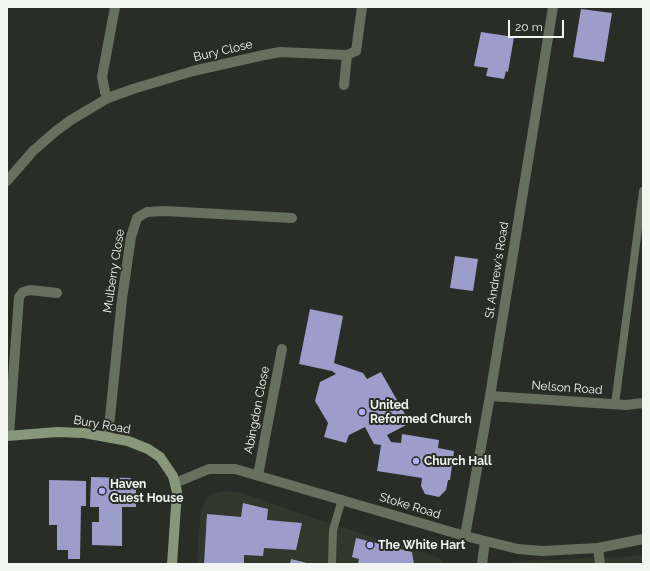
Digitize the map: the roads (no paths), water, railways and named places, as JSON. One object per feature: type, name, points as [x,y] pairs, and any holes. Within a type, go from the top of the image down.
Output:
[{"type":"main road","name":"Bury Road","points":[[8,436],[57,432],[108,437],[128,442],[151,451],[165,463],[175,483]]},
{"type":"main road","points":[[172,564],[177,507],[175,483]]},
{"type":"street","points":[[108,98],[105,92],[102,77],[115,7]]},
{"type":"street","points":[[344,85],[347,55],[356,51],[362,7]]},
{"type":"street","name":"St Andrew's Road","points":[[465,536],[490,396],[553,7]]},
{"type":"street","name":"Bury Close","points":[[7,181],[33,152],[56,131],[77,115],[108,98],[180,75],[280,52],[347,55]]},
{"type":"street","name":"Mulberry Close","points":[[108,437],[122,299],[131,237],[137,218],[147,212],[165,211],[292,218]]},
{"type":"street","points":[[8,436],[19,297],[23,292],[30,290],[57,293]]},
{"type":"street","name":"Abingdon Close","points":[[258,474],[282,349]]},
{"type":"street","name":"Nelson Road","points":[[490,396],[615,404],[643,403]]},
{"type":"street","name":"Stoke Road","points":[[175,483],[203,471],[216,468],[235,469],[258,474],[508,548],[542,550],[598,548],[643,539]]},
{"type":"street","points":[[482,564],[485,542]]},
{"type":"street","points":[[598,548],[600,564]]},
{"type":"lane","points":[[615,404],[643,191]]},
{"type":"lane","points":[[332,564],[333,530],[342,499]]},
{"type":"place","name":"United Reformed Church","points":[[362,412]]},
{"type":"place","name":"Church Hall","points":[[416,461]]},
{"type":"place","name":"Haven Guest House","points":[[102,491]]},
{"type":"place","name":"The White Hart","points":[[370,545]]}]
